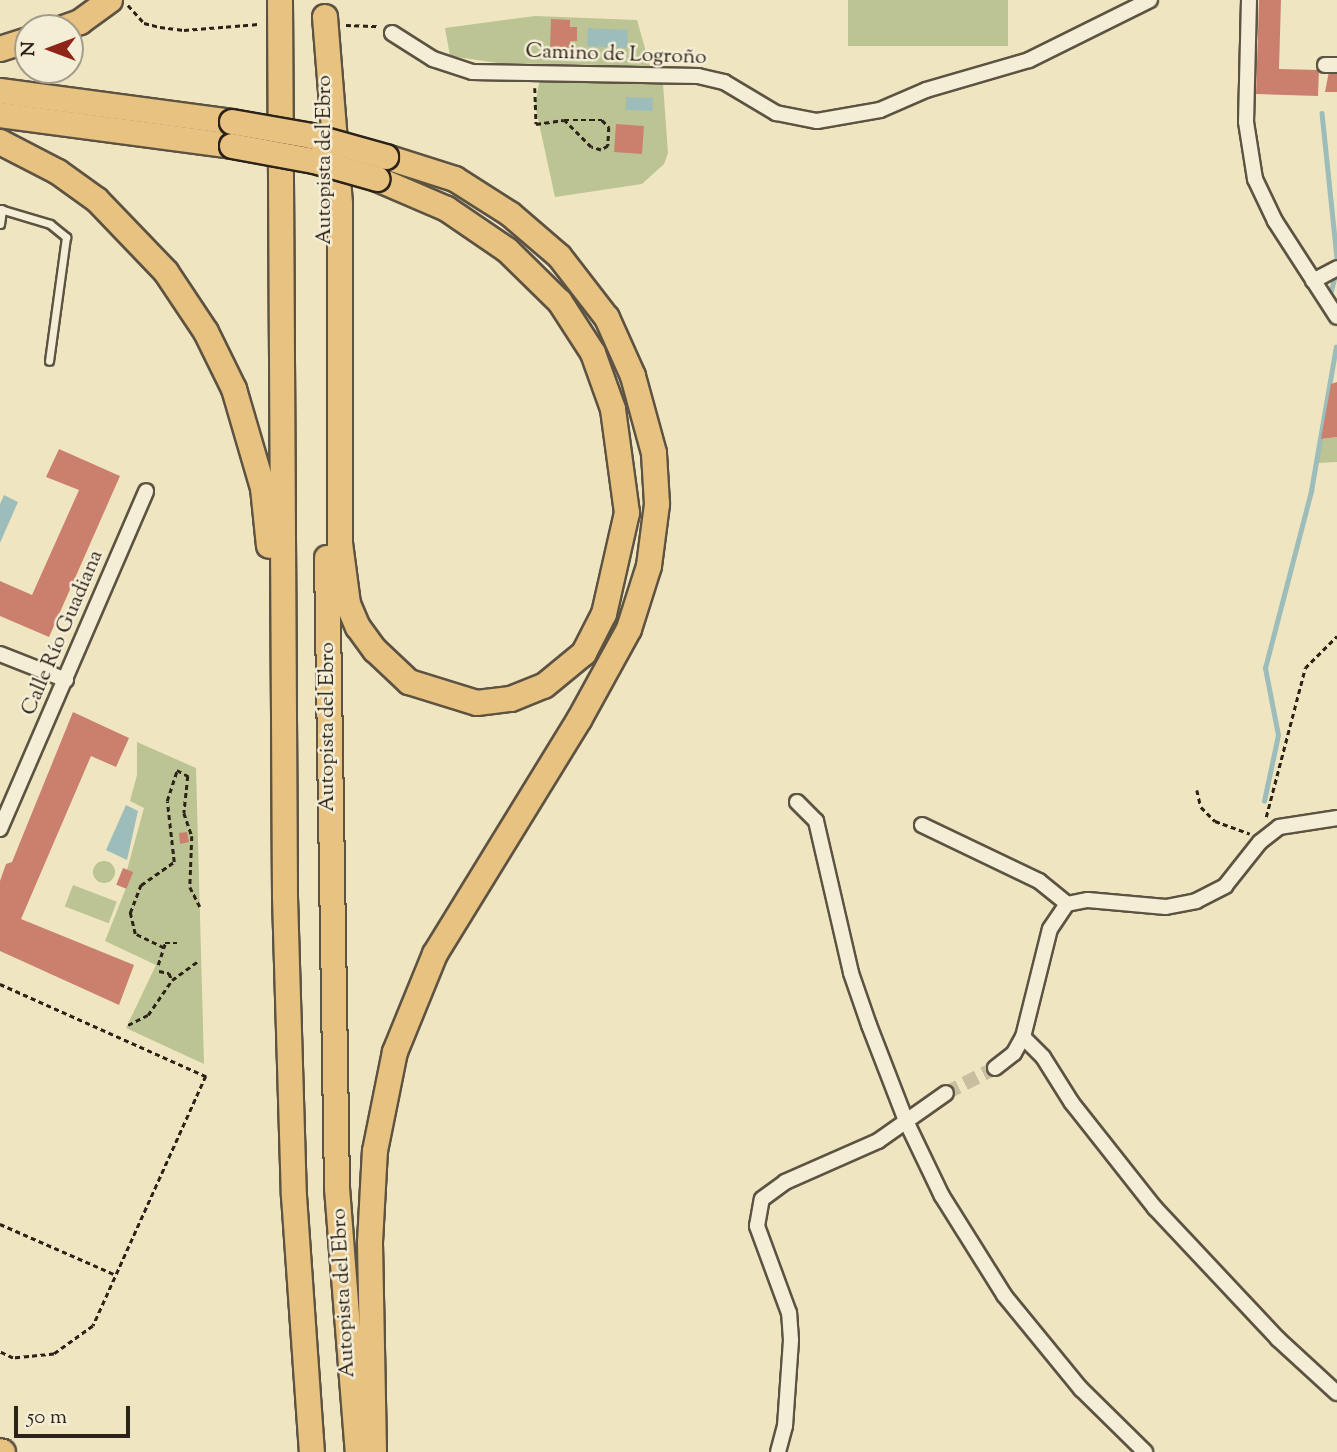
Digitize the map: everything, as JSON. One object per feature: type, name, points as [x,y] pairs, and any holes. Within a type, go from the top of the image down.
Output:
[{"type":"highway","name":"Autopista del Ebro","points":[[280,0],[284,769],[294,1196],[312,1452]]},
{"type":"highway","points":[[84,17],[113,2]]},
{"type":"highway","name":"Autopista del Ebro","points":[[332,14],[331,952],[342,1274],[358,1452]]},
{"type":"highway","points":[[332,14],[340,204],[341,554],[348,604],[369,642],[409,682],[477,703],[511,699],[544,686],[584,653],[604,614],[627,513],[613,409],[593,353],[560,302],[507,250],[381,168]]},
{"type":"highway","points":[[0,91],[232,134],[314,161],[455,179],[510,214],[559,256],[607,318],[633,376],[654,453],[657,504],[649,566],[629,629],[579,720],[435,954],[395,1052],[375,1151],[374,1452]]},
{"type":"highway","points":[[0,115],[232,134]]},
{"type":"highway","points":[[0,142],[58,172],[97,200],[166,272],[206,332],[234,389],[263,488],[270,563],[275,1032],[294,1196]]},
{"type":"street","name":"Camino de Logroño","points":[[392,33],[433,59],[472,72],[698,76],[724,82],[760,106],[799,120],[840,119],[880,110],[926,90],[1042,55],[1150,0]]},
{"type":"street","points":[[1249,0],[1246,122],[1251,158],[1264,200],[1337,317]]},
{"type":"street","points":[[1313,281],[1337,268]]},
{"type":"street","name":"Calle Río Guadiana","points":[[0,829],[146,491]]},
{"type":"street","points":[[0,654],[66,680]]},
{"type":"street","points":[[797,802],[817,821],[851,973],[906,1121],[942,1196],[1004,1295],[1081,1389],[1145,1452]]},
{"type":"street","points":[[995,1068],[1014,1053],[1023,1037],[1050,929],[1067,904],[1088,900],[1166,907],[1204,898],[1225,886],[1260,842],[1279,827],[1337,818]]},
{"type":"street","points":[[922,825],[1039,881],[1067,904]]},
{"type":"street","points":[[1023,1037],[1038,1051],[1072,1103],[1155,1208],[1278,1339],[1337,1393]]},
{"type":"street","points":[[778,1452],[785,1426],[789,1313],[757,1226],[761,1199],[785,1182],[878,1142],[946,1093]]},
{"type":"lane","points":[[0,224],[1,209],[50,224],[66,237],[49,361]]},
{"type":"path","points":[[113,2],[144,23],[160,27],[184,30],[262,23]]},
{"type":"path","points":[[332,14],[379,25],[392,33]]},
{"type":"path","points":[[536,83],[536,124],[564,120],[602,120],[610,127],[608,146],[601,150],[592,147],[564,120]]},
{"type":"path","points":[[1197,790],[1201,807],[1215,821],[1260,842],[1306,668],[1337,636]]},
{"type":"path","points":[[164,948],[135,934],[130,913],[141,885],[174,862],[167,801],[177,770],[188,776],[184,813],[192,836],[190,887],[200,907]]},
{"type":"path","points":[[158,965],[165,943],[177,943]]},
{"type":"path","points":[[128,1025],[148,1014],[172,979],[198,961]]},
{"type":"path","points":[[159,971],[169,973],[172,979]]},
{"type":"path","points":[[0,984],[206,1076],[93,1326],[54,1354],[13,1358],[0,1352]]},
{"type":"path","points":[[0,1224],[116,1275]]},
{"type":"green space","points":[[848,0],[1008,0],[1008,46],[848,46]]},
{"type":"green space","points":[[535,16],[637,20],[650,66],[498,63],[450,56],[445,28]]},
{"type":"green space","points":[[540,79],[663,84],[668,153],[664,164],[642,184],[555,197],[535,105]]},
{"type":"green space","points":[[1337,437],[1337,462],[1318,463],[1322,439]]},
{"type":"green space","points":[[137,742],[196,768],[204,1064],[126,1028],[156,965],[105,941],[132,873],[127,870],[144,808],[130,801],[137,775]]},
{"type":"green space","points":[[104,861],[114,868],[115,872],[108,882],[104,883],[94,876],[93,872],[100,862]]},
{"type":"green space","points":[[73,885],[117,902],[109,923],[65,906]]},
{"type":"water","points":[[588,28],[628,30],[627,48],[587,46]]},
{"type":"water","points":[[626,97],[653,98],[653,111],[626,110]]},
{"type":"water","points":[[4,495],[18,502],[0,543],[0,504]]},
{"type":"water","points":[[126,805],[138,811],[127,860],[106,850]]},
{"type":"building","points":[[1259,0],[1281,0],[1279,69],[1319,70],[1318,96],[1256,94]]},
{"type":"building","points":[[551,19],[570,20],[570,27],[577,27],[577,41],[570,41],[570,48],[550,48]]},
{"type":"building","points":[[1329,71],[1337,71],[1337,92],[1325,92]]},
{"type":"building","points":[[616,124],[644,126],[642,154],[614,152]]},
{"type":"building","points":[[1337,382],[1337,437],[1321,439],[1331,384]]},
{"type":"building","points":[[59,449],[120,476],[49,637],[0,616],[0,581],[32,595],[79,490],[46,477]]},
{"type":"building","points":[[73,712],[129,738],[116,767],[91,756],[21,919],[134,965],[119,1005],[0,951],[0,881],[6,864],[12,862]]},
{"type":"building","points":[[187,832],[189,842],[180,844],[179,833]]},
{"type":"building","points":[[123,868],[133,872],[126,889],[116,885]]},
{"type":"waterway","points":[[1322,113],[1337,257]]},
{"type":"waterway","points":[[1331,291],[1335,275]]},
{"type":"waterway","points":[[1264,801],[1278,735],[1265,668],[1311,491],[1336,347]]},
{"type":"tunnel","points":[[946,1093],[995,1068]]}]
